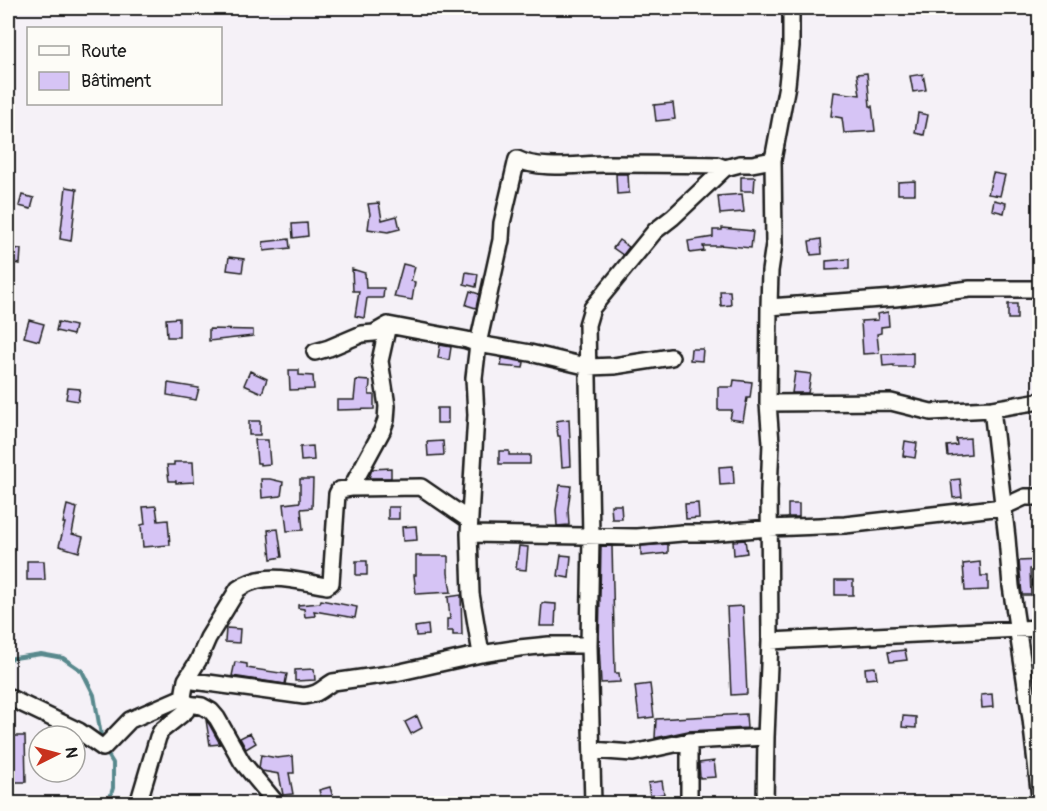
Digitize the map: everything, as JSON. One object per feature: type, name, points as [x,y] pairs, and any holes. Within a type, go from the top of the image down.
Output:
[{"type":"street","points":[[765,804],[770,641],[771,443],[768,403],[770,271],[774,244],[773,160],[787,85],[791,46],[791,8]]},
{"type":"street","points":[[481,654],[471,594],[469,527],[476,416],[474,378],[478,344],[517,159],[526,164],[549,166],[655,164],[717,165],[725,168]]},
{"type":"street","points":[[593,804],[589,645],[591,537],[588,326],[591,308],[656,231],[725,168],[773,160]]},
{"type":"street","points":[[769,308],[885,299],[970,289],[1040,289]]},
{"type":"street","points":[[351,488],[386,420],[387,406],[380,361],[388,325]]},
{"type":"street","points":[[315,352],[362,334],[374,333],[388,325],[589,367],[614,366],[671,357]]},
{"type":"street","points":[[768,403],[891,402],[932,412],[992,409],[1040,400]]},
{"type":"street","points":[[992,409],[1011,586],[1039,788]]},
{"type":"street","points":[[138,804],[158,737],[186,711],[186,680],[238,589],[245,584],[270,578],[327,586],[331,583],[339,490],[421,487],[469,527],[591,537],[637,537],[845,525],[1003,507],[1025,497],[1040,497]]},
{"type":"street","points":[[770,641],[1040,628]]},
{"type":"street","points":[[186,680],[304,696],[318,693],[333,682],[396,673],[481,654],[549,645],[589,645]]},
{"type":"street","points":[[8,697],[80,731],[103,748],[130,720],[185,700],[202,706],[217,718],[243,762],[277,804]]},
{"type":"street","points":[[592,750],[633,753],[689,741],[766,737]]},
{"type":"street","points":[[689,741],[689,804]]},
{"type":"building","points":[[867,73],[875,131],[844,133],[842,118],[831,116],[834,92],[860,95],[857,74]]},
{"type":"building","points":[[923,74],[926,90],[913,92],[910,76]]},
{"type":"building","points":[[673,103],[675,119],[656,121],[654,105]]},
{"type":"building","points":[[918,113],[928,115],[924,135],[915,133]]},
{"type":"building","points":[[993,173],[1005,175],[1000,196],[988,194]]},
{"type":"building","points":[[616,174],[628,174],[629,193],[617,194]]},
{"type":"building","points":[[741,177],[755,177],[754,191],[741,191]]},
{"type":"building","points":[[915,181],[915,194],[898,194],[898,182]]},
{"type":"building","points":[[66,187],[77,189],[71,241],[60,239]]},
{"type":"building","points":[[742,194],[744,212],[720,214],[718,196]]},
{"type":"building","points":[[22,195],[34,198],[31,209],[19,206]]},
{"type":"building","points":[[994,200],[1006,203],[1004,213],[992,210]]},
{"type":"building","points":[[379,203],[382,220],[397,216],[400,229],[388,232],[368,229],[370,214],[368,204]]},
{"type":"building","points":[[307,223],[308,236],[293,238],[292,224]]},
{"type":"building","points":[[722,228],[753,231],[751,248],[703,246],[704,251],[690,253],[688,241],[713,237],[713,230],[722,230]]},
{"type":"building","points":[[289,239],[290,248],[264,251],[263,242]]},
{"type":"building","points":[[821,239],[822,254],[811,255],[809,241]]},
{"type":"building","points":[[619,240],[629,247],[623,255],[613,248]]},
{"type":"building","points":[[8,248],[21,249],[20,264],[8,262]]},
{"type":"building","points":[[229,257],[244,259],[242,272],[227,270]]},
{"type":"building","points":[[849,259],[849,269],[826,270],[826,261]]},
{"type":"building","points":[[403,264],[415,267],[411,281],[415,282],[412,300],[394,297]]},
{"type":"building","points":[[352,269],[365,273],[366,288],[384,288],[383,298],[367,298],[364,318],[355,316],[359,291],[353,291]]},
{"type":"building","points":[[466,272],[478,274],[476,287],[464,284]]},
{"type":"building","points":[[470,291],[479,294],[476,308],[466,305]]},
{"type":"building","points":[[720,291],[730,291],[731,305],[721,306]]},
{"type":"building","points":[[1008,304],[1017,304],[1017,319],[1008,319]]},
{"type":"building","points":[[888,312],[889,326],[881,327],[881,333],[877,334],[879,353],[863,354],[861,321],[878,320],[877,314]]},
{"type":"building","points":[[179,318],[179,337],[167,337],[166,319]]},
{"type":"building","points":[[29,320],[44,324],[39,341],[24,337]]},
{"type":"building","points":[[58,322],[75,326],[73,335],[56,331]]},
{"type":"building","points":[[209,329],[253,330],[253,336],[209,341]]},
{"type":"building","points":[[440,345],[451,347],[449,360],[438,358]]},
{"type":"building","points":[[691,349],[703,349],[702,361],[690,360]]},
{"type":"building","points":[[913,353],[913,367],[883,366],[882,354]]},
{"type":"building","points":[[502,358],[524,362],[523,368],[501,366]]},
{"type":"building","points":[[289,370],[299,370],[299,375],[313,376],[314,389],[290,390]]},
{"type":"building","points":[[250,371],[267,379],[262,393],[244,385]]},
{"type":"building","points":[[795,372],[811,374],[808,393],[792,393]]},
{"type":"building","points":[[356,380],[370,381],[369,395],[374,395],[374,409],[337,410],[337,400],[354,400]]},
{"type":"building","points":[[734,380],[752,382],[743,421],[730,419],[732,410],[718,410],[718,387],[733,387]]},
{"type":"building","points":[[168,383],[199,388],[196,400],[167,395]]},
{"type":"building","points":[[68,388],[80,389],[78,401],[66,399]]},
{"type":"building","points":[[437,408],[448,408],[448,423],[437,423]]},
{"type":"building","points":[[569,419],[571,466],[562,467],[560,436],[558,436],[556,421]]},
{"type":"building","points":[[249,421],[260,421],[260,435],[249,435]]},
{"type":"building","points":[[970,438],[971,454],[948,456],[947,446],[957,445],[956,439]]},
{"type":"building","points":[[255,440],[268,440],[270,464],[257,463]]},
{"type":"building","points":[[443,441],[444,455],[428,456],[427,442]]},
{"type":"building","points":[[905,441],[917,443],[915,458],[903,456]]},
{"type":"building","points":[[313,446],[314,460],[301,461],[300,447]]},
{"type":"building","points":[[499,451],[509,451],[509,455],[530,455],[530,464],[499,464]]},
{"type":"building","points":[[174,462],[193,462],[194,482],[169,481],[167,465],[174,465]]},
{"type":"building","points":[[733,466],[734,484],[720,485],[719,467]]},
{"type":"building","points":[[391,468],[391,478],[369,478],[372,469]]},
{"type":"building","points":[[261,479],[283,482],[281,496],[262,498]]},
{"type":"building","points":[[300,479],[313,479],[312,508],[301,509],[303,530],[287,531],[284,504],[300,502]]},
{"type":"building","points":[[960,479],[962,497],[953,498],[951,480]]},
{"type":"building","points":[[560,485],[571,486],[568,509],[569,525],[557,526],[556,510]]},
{"type":"building","points":[[698,503],[699,518],[686,519],[685,504]]},
{"type":"building","points":[[788,504],[799,504],[799,517],[788,517]]},
{"type":"building","points":[[67,505],[77,508],[72,534],[83,537],[79,552],[59,546]]},
{"type":"building","points":[[611,505],[621,505],[622,519],[612,519]]},
{"type":"building","points":[[156,506],[158,521],[168,520],[170,545],[143,547],[141,525],[145,524],[143,507]]},
{"type":"building","points":[[388,507],[399,507],[399,519],[388,519]]},
{"type":"building","points":[[416,526],[417,540],[403,541],[402,527]]},
{"type":"building","points":[[278,529],[282,557],[271,559],[268,530]]},
{"type":"building","points":[[745,540],[747,553],[734,555],[733,541]]},
{"type":"building","points":[[668,544],[668,553],[641,556],[641,546]]},
{"type":"building","points":[[519,546],[528,547],[526,570],[516,569]]},
{"type":"building","points":[[601,546],[612,546],[615,673],[619,673],[620,682],[601,683],[599,645]]},
{"type":"building","points":[[561,555],[571,556],[569,578],[558,576]]},
{"type":"building","points":[[416,556],[448,556],[451,592],[416,594],[414,575],[416,575]]},
{"type":"building","points":[[1040,560],[1040,569],[1030,569],[1031,595],[1022,595],[1019,561]]},
{"type":"building","points":[[27,561],[44,561],[45,580],[27,580]]},
{"type":"building","points":[[356,561],[367,561],[367,575],[356,575]]},
{"type":"building","points":[[980,562],[981,576],[988,576],[988,590],[965,591],[963,564]]},
{"type":"building","points":[[835,580],[853,580],[853,595],[835,595]]},
{"type":"building","points":[[461,595],[462,635],[453,635],[453,631],[447,631],[447,619],[450,619],[448,597]]},
{"type":"building","points":[[321,600],[357,607],[355,618],[314,611],[315,616],[305,617],[304,609],[298,608],[298,605],[320,603]]},
{"type":"building","points":[[542,603],[556,604],[555,626],[540,626]]},
{"type":"building","points":[[743,606],[747,694],[731,695],[727,607]]},
{"type":"building","points":[[428,625],[429,635],[416,636],[415,627]]},
{"type":"building","points":[[226,628],[240,629],[239,643],[225,642]]},
{"type":"building","points":[[905,650],[907,660],[890,662],[888,652]]},
{"type":"building","points":[[235,662],[247,664],[247,668],[287,674],[285,684],[232,676]]},
{"type":"building","points":[[875,667],[877,678],[866,679],[865,668]]},
{"type":"building","points":[[314,669],[315,680],[295,681],[295,670]]},
{"type":"building","points":[[650,684],[654,717],[639,719],[635,686]]},
{"type":"building","points":[[992,694],[993,707],[982,708],[981,695]]},
{"type":"building","points":[[746,714],[747,728],[688,731],[655,738],[656,719]]},
{"type":"building","points":[[417,716],[422,728],[411,734],[405,722]]},
{"type":"building","points":[[903,716],[916,717],[916,728],[902,727]]},
{"type":"building","points":[[206,720],[209,724],[220,744],[210,745]]},
{"type":"building","points":[[250,733],[256,743],[246,749],[240,738]]},
{"type":"building","points":[[10,736],[25,736],[26,782],[10,782]]},
{"type":"building","points":[[261,755],[277,758],[293,756],[294,773],[289,773],[293,794],[283,795],[279,774],[262,771],[259,768]]},
{"type":"building","points":[[714,761],[716,777],[700,778],[699,763]]},
{"type":"building","points":[[662,781],[664,794],[650,796],[648,783]]},
{"type":"building","points":[[330,787],[335,804],[323,804],[319,790]]},
{"type":"waterway","points":[[8,659],[41,654],[63,658],[82,671],[94,695],[102,741]]},
{"type":"waterway","points":[[105,750],[113,763],[113,788],[108,804]]}]
